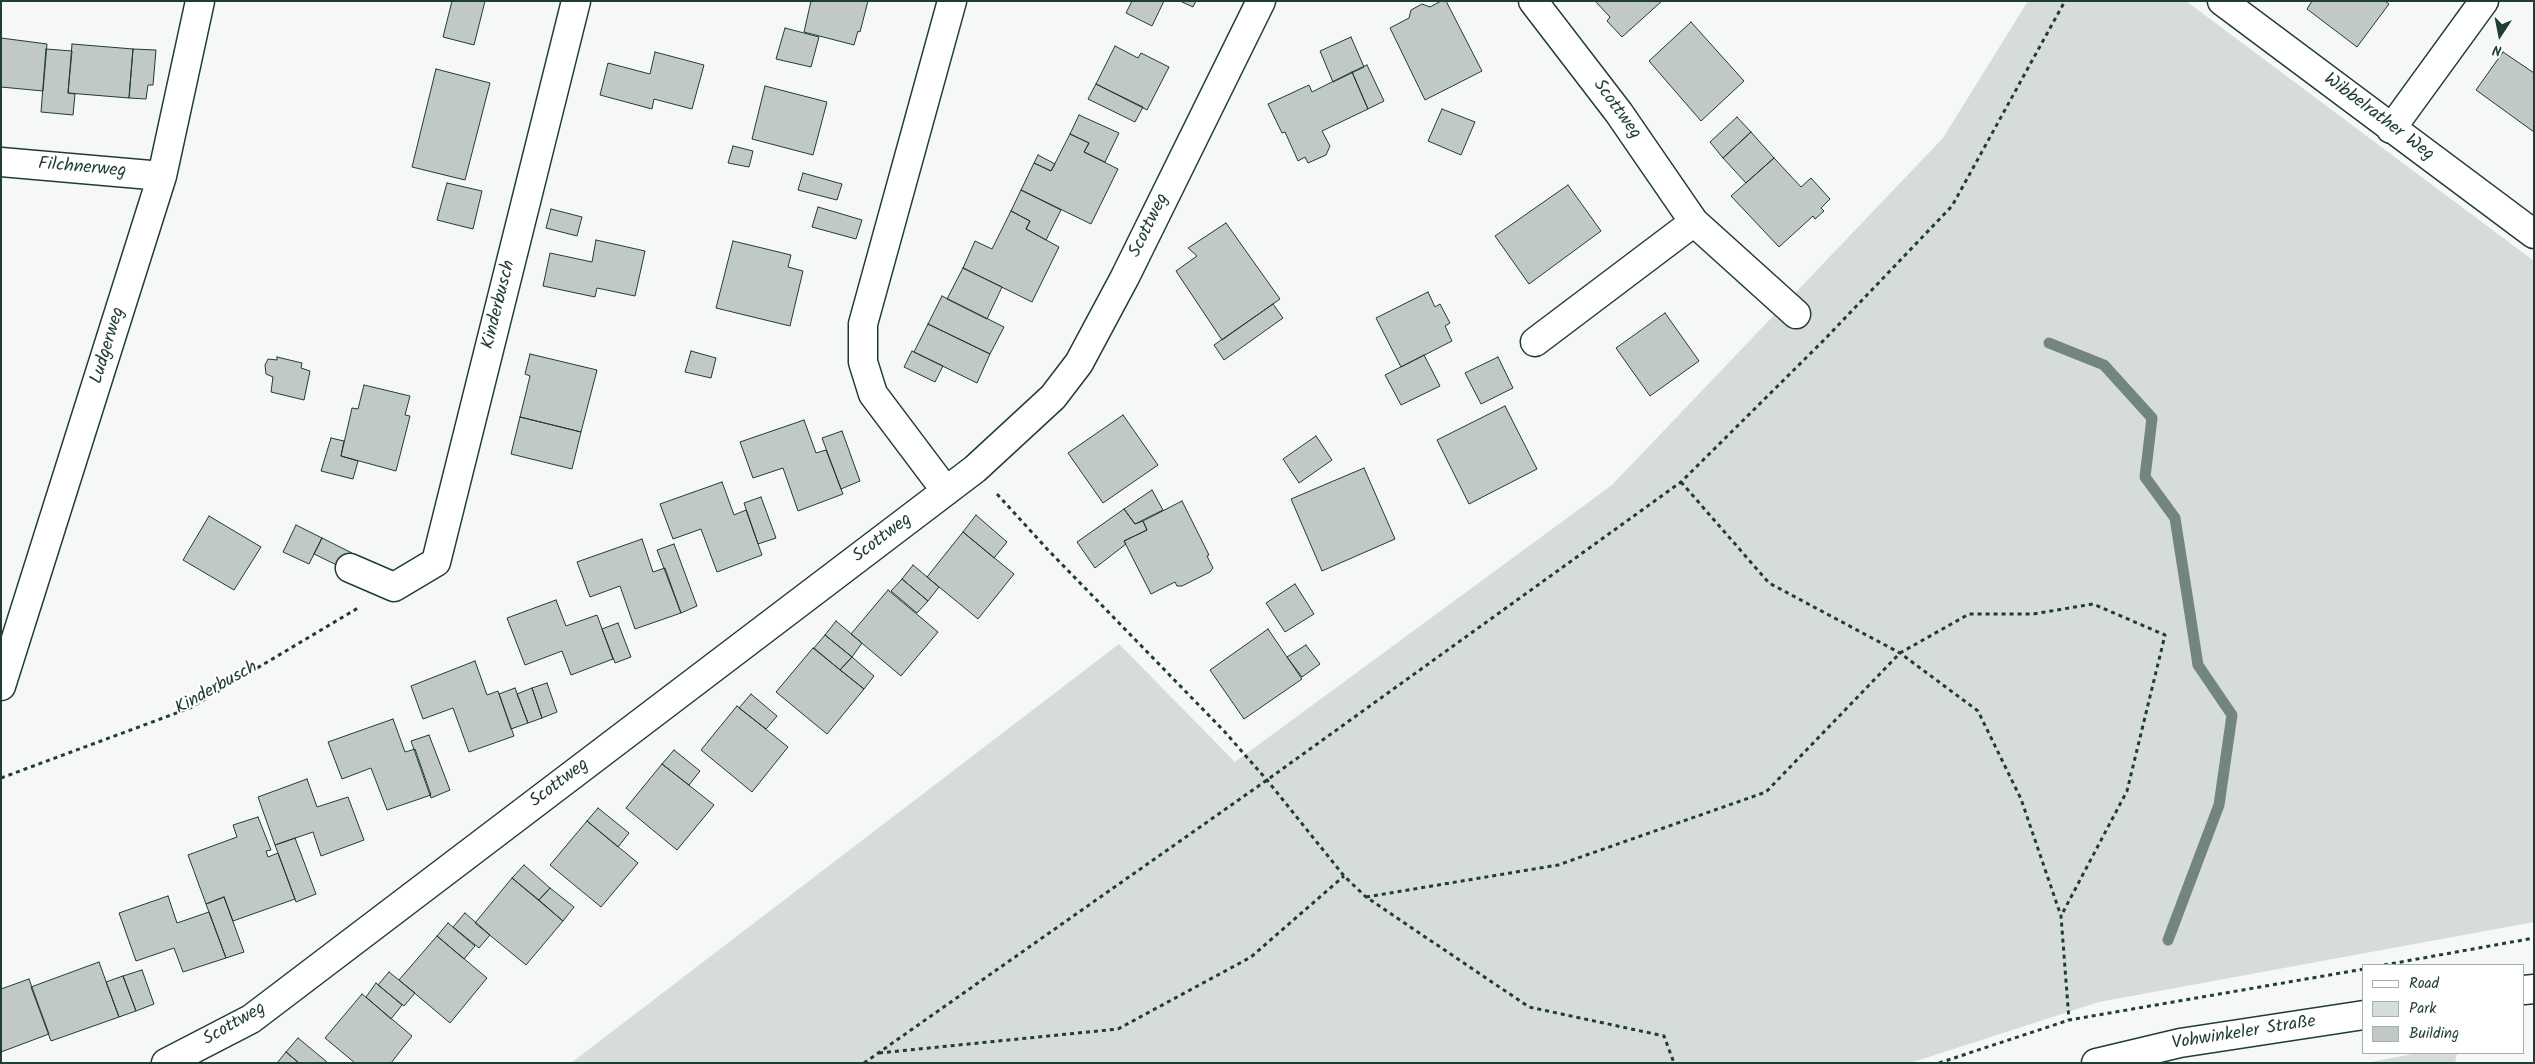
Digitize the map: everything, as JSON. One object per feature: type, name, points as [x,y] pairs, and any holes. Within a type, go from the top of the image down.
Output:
[{"type":"street","name":"Ludgerweg","points":[[1,686],[162,176],[200,1]]},
{"type":"street","name":"Kinderbusch","points":[[394,587],[436,562],[576,1]]},
{"type":"street","points":[[946,491],[873,394],[863,362],[863,324],[952,1]]},
{"type":"street","name":"Scottweg","points":[[166,1063],[251,1019],[975,469],[1053,397],[1078,363],[1125,276],[1261,1]]},
{"type":"street","name":"Scottweg","points":[[1533,1],[1619,113],[1694,222],[1796,314]]},
{"type":"street","name":"Wibbelrather Weg","points":[[2222,1],[2534,234]]},
{"type":"street","points":[[2391,129],[2484,1]]},
{"type":"street","name":"Filchnerweg","points":[[1,162],[162,176]]},
{"type":"street","points":[[1534,342],[1694,222]]},
{"type":"street","points":[[350,568],[394,587]]},
{"type":"street","name":"Vohwinkeler Straße","points":[[2096,1063],[2180,1043],[2362,1015]]},
{"type":"path","points":[[864,1063],[1267,780],[1681,482],[1824,340],[1952,206],[2065,1]]},
{"type":"path","points":[[975,469],[1049,551],[1224,731],[1267,780],[1344,876],[1366,897],[1529,1007],[1664,1036],[1674,1063]]},
{"type":"path","points":[[1681,482],[1769,583],[1900,653],[1978,711],[2021,799],[2061,916],[2069,1020]]},
{"type":"path","name":"Kinderbusch","points":[[1,778],[190,708],[394,587]]},
{"type":"path","points":[[1366,897],[1558,865],[1766,792],[1900,653],[1969,614],[2033,614],[2093,604],[2165,635],[2127,791],[2061,916]]},
{"type":"path","points":[[879,1053],[1118,1029],[1251,957],[1344,876]]},
{"type":"path","points":[[2390,964],[2534,938]]},
{"type":"path","points":[[1939,1063],[2069,1020],[2362,969]]},
{"type":"green space","points":[[2028,1],[2186,1],[2534,261],[2534,922],[2099,1002],[1910,1063],[571,1063],[1119,644],[1235,762],[1612,485],[1943,138]]},
{"type":"green space","points":[[2413,1054],[2457,1054],[2455,1063],[2366,1063]]},
{"type":"building","points":[[452,1],[485,1],[474,45],[443,37]]},
{"type":"building","points":[[811,1],[868,1],[860,32],[858,31],[854,45],[804,32]]},
{"type":"building","points":[[1132,1],[1164,1],[1152,26],[1126,13]]},
{"type":"building","points":[[1180,1],[1196,1],[1193,7]]},
{"type":"building","points":[[1441,1],[1446,1],[1482,71],[1425,100],[1390,28],[1409,18],[1411,10],[1422,4],[1430,7]]},
{"type":"building","points":[[1595,1],[1662,1],[1622,37],[1607,21],[1610,17]]},
{"type":"building","points":[[2312,1],[2385,1],[2389,4],[2357,47],[2307,9]]},
{"type":"building","points":[[1691,22],[1744,81],[1701,121],[1649,61]]},
{"type":"building","points":[[785,28],[819,37],[811,67],[776,59]]},
{"type":"building","points":[[1351,37],[1364,67],[1333,82],[1320,51]]},
{"type":"building","points":[[1,38],[47,44],[43,91],[1,87]]},
{"type":"building","points":[[72,44],[133,49],[129,98],[68,93]]},
{"type":"building","points":[[1115,46],[1138,58],[1141,53],[1169,67],[1147,110],[1096,84]]},
{"type":"building","points":[[46,49],[72,51],[68,93],[75,94],[73,115],[41,112]]},
{"type":"building","points":[[133,49],[156,50],[153,85],[148,85],[146,99],[129,98]]},
{"type":"building","points":[[655,52],[704,65],[692,109],[654,99],[652,109],[600,95],[608,63],[650,74]]},
{"type":"building","points":[[2503,52],[2534,73],[2534,132],[2476,90]]},
{"type":"building","points":[[1367,65],[1384,101],[1368,109],[1352,72]]},
{"type":"building","points":[[436,69],[490,83],[465,180],[412,167]]},
{"type":"building","points":[[1352,72],[1368,109],[1322,131],[1330,146],[1326,155],[1308,163],[1305,157],[1298,161],[1285,132],[1282,133],[1268,104],[1309,85],[1312,92]]},
{"type":"building","points":[[1096,84],[1143,107],[1135,122],[1088,99]]},
{"type":"building","points":[[765,86],[827,102],[813,155],[752,139]]},
{"type":"building","points":[[1442,109],[1475,122],[1461,155],[1428,141]]},
{"type":"building","points":[[1079,115],[1119,133],[1105,162],[1084,152],[1089,143],[1070,134]]},
{"type":"building","points":[[1737,117],[1751,132],[1723,158],[1710,142]]},
{"type":"building","points":[[1751,132],[1774,158],[1746,183],[1723,158]]},
{"type":"building","points":[[1070,134],[1089,143],[1084,152],[1118,169],[1091,224],[1021,190],[1034,163],[1051,171]]},
{"type":"building","points":[[733,146],[753,151],[749,167],[728,163]]},
{"type":"building","points":[[1038,155],[1055,164],[1051,171],[1034,163]]},
{"type":"building","points":[[1774,158],[1801,187],[1811,178],[1830,199],[1821,208],[1824,211],[1815,219],[1813,216],[1779,247],[1731,196]]},
{"type":"building","points":[[803,173],[842,184],[837,200],[798,190]]},
{"type":"building","points":[[447,183],[482,191],[473,229],[437,220]]},
{"type":"building","points":[[1568,185],[1601,231],[1529,284],[1495,236]]},
{"type":"building","points":[[1021,190],[1061,210],[1046,240],[1026,229],[1030,221],[1011,211]]},
{"type":"building","points":[[818,207],[862,220],[856,239],[812,227]]},
{"type":"building","points":[[551,209],[582,217],[577,236],[546,228]]},
{"type":"building","points":[[1011,211],[1030,221],[1026,229],[1059,247],[1032,302],[963,268],[975,241],[992,249]]},
{"type":"building","points":[[1226,223],[1280,299],[1222,340],[1176,271],[1197,256],[1188,248]]},
{"type":"building","points":[[596,240],[645,251],[635,296],[597,288],[595,297],[543,286],[550,253],[592,262]]},
{"type":"building","points":[[733,241],[791,255],[788,267],[803,271],[790,326],[716,308]]},
{"type":"building","points":[[963,268],[1002,287],[987,319],[947,299]]},
{"type":"building","points":[[1428,292],[1435,307],[1440,304],[1450,323],[1445,326],[1452,341],[1401,367],[1376,318]]},
{"type":"building","points":[[942,296],[1004,327],[990,354],[928,324]]},
{"type":"building","points":[[1273,304],[1283,318],[1224,360],[1214,345]]},
{"type":"building","points":[[1665,313],[1699,361],[1650,396],[1616,348]]},
{"type":"building","points":[[928,324],[990,354],[977,383],[914,352]]},
{"type":"building","points":[[691,351],[716,358],[711,378],[685,372]]},
{"type":"building","points":[[912,351],[943,366],[935,382],[904,367]]},
{"type":"building","points":[[530,354],[597,370],[581,432],[520,417],[530,376],[525,374]]},
{"type":"building","points":[[1424,355],[1440,386],[1401,405],[1385,375]]},
{"type":"building","points":[[277,357],[302,363],[301,368],[310,371],[304,400],[271,392],[273,377],[266,374],[265,365],[268,359],[277,360]]},
{"type":"building","points":[[1498,357],[1513,388],[1481,404],[1465,373]]},
{"type":"building","points":[[364,385],[410,396],[405,415],[410,416],[396,471],[341,456],[352,408],[358,409]]},
{"type":"building","points":[[1505,406],[1537,469],[1469,504],[1437,440]]},
{"type":"building","points":[[1123,415],[1158,465],[1103,503],[1068,453]]},
{"type":"building","points":[[520,417],[581,432],[572,469],[511,454]]},
{"type":"building","points":[[804,420],[816,453],[826,450],[843,494],[798,511],[783,468],[753,478],[740,442]]},
{"type":"building","points":[[842,431],[860,481],[841,489],[822,438]]},
{"type":"building","points":[[1316,436],[1332,460],[1299,483],[1283,459]]},
{"type":"building","points":[[331,438],[344,441],[341,456],[358,461],[353,479],[321,471]]},
{"type":"building","points":[[1364,468],[1395,539],[1322,571],[1291,499]]},
{"type":"building","points":[[722,482],[734,515],[746,510],[762,555],[717,572],[701,529],[673,539],[660,504]]},
{"type":"building","points":[[1152,490],[1163,510],[1135,524],[1124,509]]},
{"type":"building","points":[[761,497],[776,538],[758,544],[744,503]]},
{"type":"building","points":[[1182,501],[1209,555],[1207,556],[1213,568],[1210,572],[1182,586],[1177,586],[1175,582],[1151,594],[1124,541],[1147,530],[1143,521]]},
{"type":"building","points":[[1124,509],[1135,524],[1143,521],[1147,530],[1124,541],[1126,544],[1095,568],[1077,542]]},
{"type":"building","points":[[976,515],[1007,542],[994,558],[963,532]]},
{"type":"building","points":[[209,516],[261,547],[234,590],[183,560]]},
{"type":"building","points":[[296,525],[322,538],[309,564],[283,552]]},
{"type":"building","points":[[963,532],[1014,574],[978,619],[927,577]]},
{"type":"building","points":[[322,538],[352,553],[345,569],[314,554]]},
{"type":"building","points":[[642,539],[653,572],[665,568],[681,613],[635,629],[620,586],[590,597],[577,562]]},
{"type":"building","points":[[674,544],[697,606],[681,613],[657,550]]},
{"type":"building","points":[[913,565],[939,587],[928,601],[902,579]]},
{"type":"building","points":[[902,579],[928,601],[917,613],[891,591]]},
{"type":"building","points":[[1295,584],[1314,614],[1285,632],[1266,603]]},
{"type":"building","points":[[888,590],[938,632],[901,676],[851,634]]},
{"type":"building","points":[[556,600],[566,626],[597,615],[613,659],[571,675],[562,651],[525,665],[507,618]]},
{"type":"building","points":[[836,621],[862,643],[852,657],[825,635]]},
{"type":"building","points":[[618,623],[631,657],[615,663],[602,629]]},
{"type":"building","points":[[1268,629],[1302,679],[1244,719],[1210,670]]},
{"type":"building","points":[[825,635],[852,657],[840,670],[814,648]]},
{"type":"building","points":[[1306,645],[1320,664],[1302,677],[1287,657]]},
{"type":"building","points":[[813,648],[864,689],[827,734],[776,692]]},
{"type":"building","points":[[852,657],[874,676],[864,689],[840,670]]},
{"type":"building","points":[[475,661],[487,695],[498,691],[514,736],[469,752],[453,708],[423,719],[411,686]]},
{"type":"building","points":[[547,683],[557,712],[542,718],[532,688]]},
{"type":"building","points":[[515,688],[528,723],[511,729],[499,694]]},
{"type":"building","points":[[532,688],[542,718],[528,723],[517,694]]},
{"type":"building","points":[[751,694],[777,716],[766,729],[739,708]]},
{"type":"building","points":[[737,706],[788,747],[752,792],[701,750]]},
{"type":"building","points":[[393,719],[405,752],[415,749],[431,795],[387,810],[371,768],[342,779],[328,742]]},
{"type":"building","points":[[429,735],[450,790],[431,798],[411,741]]},
{"type":"building","points":[[674,750],[700,771],[689,785],[662,764]]},
{"type":"building","points":[[662,764],[714,805],[677,850],[626,808]]},
{"type":"building","points":[[307,779],[317,807],[348,797],[364,840],[321,856],[313,832],[275,845],[258,797]]},
{"type":"building","points":[[598,808],[629,833],[618,847],[587,821]]},
{"type":"building","points":[[258,817],[271,850],[266,851],[268,857],[278,853],[295,899],[233,921],[224,897],[206,904],[188,855],[237,837],[233,825]]},
{"type":"building","points":[[587,821],[638,863],[601,907],[550,865]]},
{"type":"building","points":[[295,838],[316,894],[296,902],[275,845]]},
{"type":"building","points":[[524,865],[550,888],[539,900],[512,878]]},
{"type":"building","points":[[512,878],[563,921],[526,965],[475,923]]},
{"type":"building","points":[[550,888],[574,907],[563,921],[539,900]]},
{"type":"building","points":[[168,896],[177,923],[209,912],[226,958],[183,972],[174,948],[136,961],[119,913]]},
{"type":"building","points":[[224,897],[244,952],[226,958],[206,904]]},
{"type":"building","points":[[465,913],[490,935],[479,948],[453,927]]},
{"type":"building","points":[[448,923],[475,946],[464,959],[437,936]]},
{"type":"building","points":[[437,936],[487,978],[450,1023],[399,980]]},
{"type":"building","points":[[99,962],[119,1017],[51,1041],[31,987]]},
{"type":"building","points":[[142,970],[154,1004],[136,1011],[123,976]]},
{"type":"building","points":[[389,972],[415,993],[404,1006],[378,985]]},
{"type":"building","points":[[123,976],[136,1011],[119,1017],[106,982]]},
{"type":"building","points":[[29,979],[49,1034],[1,1052],[1,989]]},
{"type":"building","points":[[376,983],[402,1005],[391,1019],[366,997]]},
{"type":"building","points":[[362,994],[412,1036],[391,1063],[355,1063],[325,1038]]},
{"type":"building","points":[[298,1038],[327,1062],[299,1063],[286,1052]]},
{"type":"building","points":[[286,1052],[299,1063],[277,1063]]},
{"type":"waterway","points":[[2049,343],[2104,365],[2152,418],[2145,477],[2175,518],[2198,665],[2232,715],[2219,805],[2168,940]]}]
